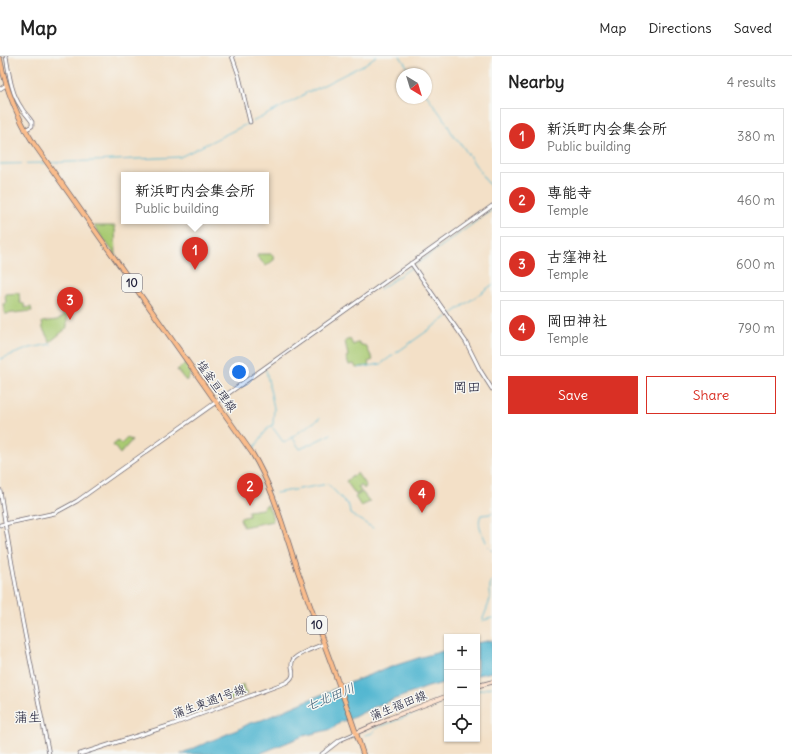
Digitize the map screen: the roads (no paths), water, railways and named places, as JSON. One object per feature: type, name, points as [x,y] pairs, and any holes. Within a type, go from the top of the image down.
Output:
[{"type":"main road","name":"塩釜亘理線","points":[[0,59],[6,85],[15,110],[25,130],[46,163],[252,453],[268,482],[300,578],[363,754]]},
{"type":"main road","points":[[480,685],[492,682]]},
{"type":"main road","name":"蒲生福田線","points":[[356,731],[444,697]]},
{"type":"street","points":[[6,56],[9,74],[17,101],[24,113],[32,122],[32,126],[25,130]]},
{"type":"street","points":[[232,56],[239,76],[250,122]]},
{"type":"street","points":[[0,89],[6,85]]},
{"type":"street","points":[[0,525],[47,516],[63,510],[492,206]]},
{"type":"street","points":[[411,263],[466,342],[480,370],[492,389]]},
{"type":"street","points":[[0,490],[19,609],[49,754]]},
{"type":"street","name":"蒲生東通1号線","points":[[80,754],[171,725],[285,683],[289,681],[293,674],[292,663],[295,657],[324,644]]},
{"type":"street","points":[[322,754],[340,740],[356,731]]},
{"type":"water","points":[[492,640],[492,672],[480,674],[480,670],[480,642]]},
{"type":"water","name":"七北田川","points":[[444,651],[444,683],[376,706],[348,720],[342,721],[332,729],[303,736],[259,754],[180,754],[250,723],[262,720],[353,681]]},
{"type":"waterway","points":[[252,122],[299,98],[307,92],[314,90],[365,64],[376,56]]},
{"type":"waterway","points":[[400,56],[408,68]]},
{"type":"waterway","points":[[432,102],[446,122]]},
{"type":"waterway","points":[[48,163],[180,157],[249,123]]},
{"type":"waterway","points":[[447,124],[454,137],[459,141],[481,173]]},
{"type":"waterway","points":[[0,164],[45,163]]},
{"type":"waterway","points":[[482,175],[492,189]]},
{"type":"waterway","points":[[486,208],[492,204]]},
{"type":"waterway","points":[[415,265],[492,210]]},
{"type":"waterway","points":[[380,289],[412,267]]},
{"type":"waterway","points":[[374,288],[384,281]]},
{"type":"waterway","points":[[450,315],[492,285]]},
{"type":"waterway","points":[[396,353],[447,317]]},
{"type":"waterway","points":[[0,359],[30,348],[51,344]]},
{"type":"waterway","points":[[358,368],[381,364],[393,355]]},
{"type":"waterway","points":[[253,450],[267,429],[273,425],[274,408],[266,370]]},
{"type":"waterway","points":[[292,437],[320,418]]},
{"type":"waterway","points":[[273,428],[284,443],[292,437],[300,449],[331,434]]},
{"type":"waterway","points":[[276,493],[328,484],[349,506],[350,514],[373,528]]},
{"type":"waterway","points":[[486,542],[480,529],[479,522],[481,515],[490,514],[492,512]]},
{"type":"waterway","points":[[487,546],[492,551]]},
{"type":"waterway","points":[[482,621],[490,599],[490,588],[492,581]]},
{"type":"waterway","points":[[484,620],[492,618]]},
{"type":"waterway","points":[[480,690],[492,687]]},
{"type":"waterway","points":[[365,735],[373,733],[376,728],[444,702]]},
{"type":"place","name":"新浜町内会集会所","points":[[195,270]]},
{"type":"place","name":"古窪神社","points":[[70,320]]},
{"type":"place","name":"専能寺","points":[[250,506]]},
{"type":"place","name":"岡田神社","points":[[422,513]]},
{"type":"district","name":"岡田","points":[[467,387]]},
{"type":"district","name":"蒲生","points":[[28,717]]}]
